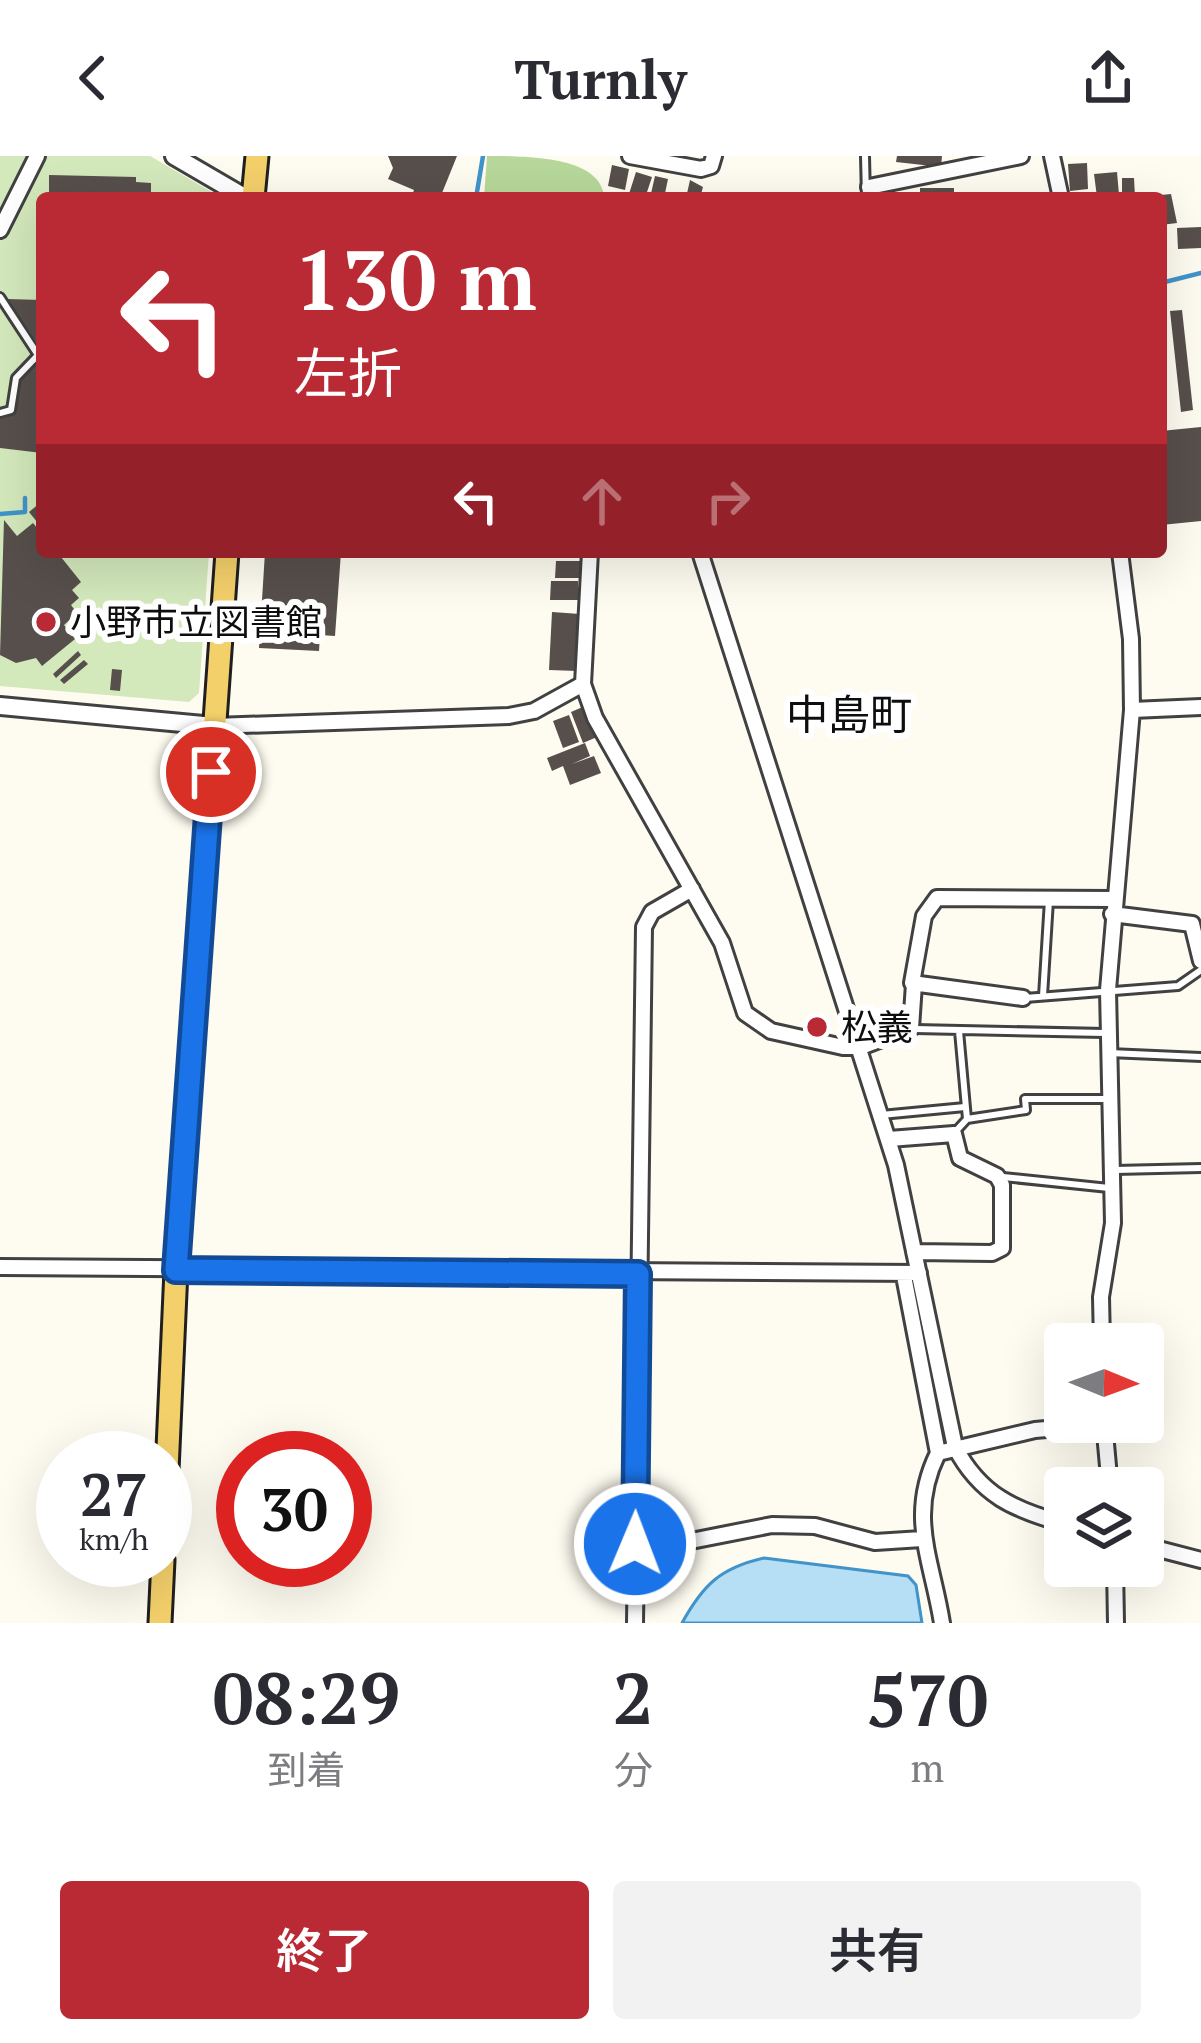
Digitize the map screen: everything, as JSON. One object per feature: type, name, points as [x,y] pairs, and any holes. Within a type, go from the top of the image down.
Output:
[{"type":"main road","points":[[250,192],[257,156]]},
{"type":"main road","points":[[169,1431],[227,558]]},
{"type":"main road","points":[[160,1623],[162,1587]]},
{"type":"street","points":[[0,230],[37,156]]},
{"type":"street","points":[[174,156],[238,192]]},
{"type":"street","points":[[630,156],[701,169],[711,166],[714,156]]},
{"type":"street","points":[[872,192],[1021,156]]},
{"type":"street","points":[[1052,156],[1060,192]]},
{"type":"street","points":[[590,558],[583,684],[595,718],[722,943],[745,1013],[771,1031],[861,1047],[910,1028],[924,916],[937,898],[1112,906],[1192,924],[1201,965]]},
{"type":"street","points":[[702,558],[889,1139],[914,1252],[911,1275],[938,1453],[925,1479],[922,1539],[942,1623]]},
{"type":"street","points":[[1103,1323],[1112,1188],[1108,990],[1132,710],[1131,639],[1121,558]]},
{"type":"street","points":[[0,706],[214,726],[508,716],[534,711],[583,684]]},
{"type":"street","points":[[1132,710],[1201,707]]},
{"type":"street","points":[[635,1623],[644,927],[652,912],[692,889]]},
{"type":"street","points":[[914,984],[1023,998]]},
{"type":"street","points":[[889,1139],[954,1134],[961,1158],[997,1176],[1002,1185],[1002,1248],[992,1253],[914,1252]]},
{"type":"street","points":[[0,1267],[911,1275]]},
{"type":"street","points":[[911,1275],[955,1447],[970,1476],[1018,1511],[1044,1518]]},
{"type":"street","points":[[938,1453],[1044,1429]]},
{"type":"street","points":[[635,1544],[691,1541],[772,1525],[815,1526],[875,1542],[922,1539]]},
{"type":"street","points":[[1164,1550],[1201,1560]]},
{"type":"street","points":[[1115,1587],[1116,1623]]},
{"type":"lane","points":[[866,156],[868,192]]},
{"type":"lane","points":[[0,297],[36,352]]},
{"type":"lane","points":[[0,413],[11,410],[16,378],[36,357]]},
{"type":"lane","points":[[1043,996],[1049,900]]},
{"type":"lane","points":[[1023,998],[1178,986],[1201,965]]},
{"type":"lane","points":[[910,1028],[1109,1033]]},
{"type":"lane","points":[[959,1031],[967,1119]]},
{"type":"lane","points":[[1109,1053],[1201,1057]]},
{"type":"lane","points":[[954,1134],[967,1119],[1026,1110],[1025,1099],[1111,1099]]},
{"type":"lane","points":[[881,1115],[965,1108]]},
{"type":"lane","points":[[1112,1170],[1201,1168]]},
{"type":"lane","points":[[997,1176],[1112,1188]]},
{"type":"green space","points":[[0,156],[150,156],[212,192],[36,192],[36,558],[209,558],[199,693],[189,702],[0,686]]},
{"type":"green space","points":[[487,156],[542,158],[577,166],[591,174],[602,192],[484,192]]},
{"type":"water","points":[[764,1558],[908,1576],[916,1585],[922,1623],[682,1623],[714,1580]]},
{"type":"building","points":[[388,156],[457,156],[442,192],[413,192],[388,179],[393,168]]},
{"type":"building","points":[[897,156],[942,156],[941,167],[896,162]]},
{"type":"building","points":[[1087,163],[1088,189],[1070,191],[1068,164]]},
{"type":"building","points":[[612,165],[629,169],[625,190],[608,186]]},
{"type":"building","points":[[636,172],[652,177],[647,192],[630,192]]},
{"type":"building","points":[[1117,172],[1119,192],[1096,192],[1094,174]]},
{"type":"building","points":[[49,175],[136,177],[136,182],[151,183],[151,192],[49,192]]},
{"type":"building","points":[[655,176],[668,179],[665,192],[651,192]]},
{"type":"building","points":[[1122,178],[1134,178],[1135,192],[1122,192]]},
{"type":"building","points":[[690,180],[703,187],[702,192],[687,192]]},
{"type":"building","points":[[920,188],[954,188],[954,192],[920,192]]},
{"type":"building","points":[[1167,194],[1171,194],[1177,223],[1167,224]]},
{"type":"building","points":[[1201,227],[1201,248],[1178,249],[1177,228]]},
{"type":"building","points":[[7,299],[36,300],[36,341]]},
{"type":"building","points":[[1182,310],[1193,410],[1181,412],[1170,311]]},
{"type":"building","points":[[36,363],[36,452],[0,448],[0,418],[15,413],[20,380]]},
{"type":"building","points":[[1201,427],[1201,521],[1167,524],[1167,430]]},
{"type":"building","points":[[4,520],[17,536],[33,523],[36,558],[62,558],[81,582],[72,590],[79,598],[71,605],[77,613],[64,625],[75,639],[42,666],[36,658],[16,663],[0,655]]},
{"type":"building","points":[[265,558],[341,558],[335,636],[320,635],[319,651],[259,648]]},
{"type":"building","points":[[556,561],[581,561],[581,578],[555,578]]},
{"type":"building","points":[[551,581],[578,581],[578,600],[550,600]]},
{"type":"building","points":[[552,612],[580,614],[577,671],[549,670]]},
{"type":"building","points":[[78,651],[81,655],[56,678],[53,674]]},
{"type":"building","points":[[84,660],[88,664],[64,684],[60,680]]},
{"type":"building","points":[[112,669],[122,670],[120,691],[110,690]]},
{"type":"building","points":[[585,706],[597,737],[583,743],[571,712]]},
{"type":"building","points":[[569,715],[579,742],[563,748],[553,721]]},
{"type":"building","points":[[585,743],[590,756],[572,764],[594,756],[601,773],[570,785],[563,766],[552,771],[547,758]]},
{"type":"waterway","points":[[477,192],[483,156]]},
{"type":"waterway","points":[[1167,282],[1201,273]]},
{"type":"waterway","points":[[0,514],[25,512],[25,498]]},
{"type":"place","name":"小野市立図書館","points":[[46,622]]},
{"type":"place","name":"松義","points":[[817,1027]]},
{"type":"district","name":"中島町","points":[[849,715]]},
{"type":"route","points":[[211,772],[176,1270],[638,1274],[635,1544]]}]
